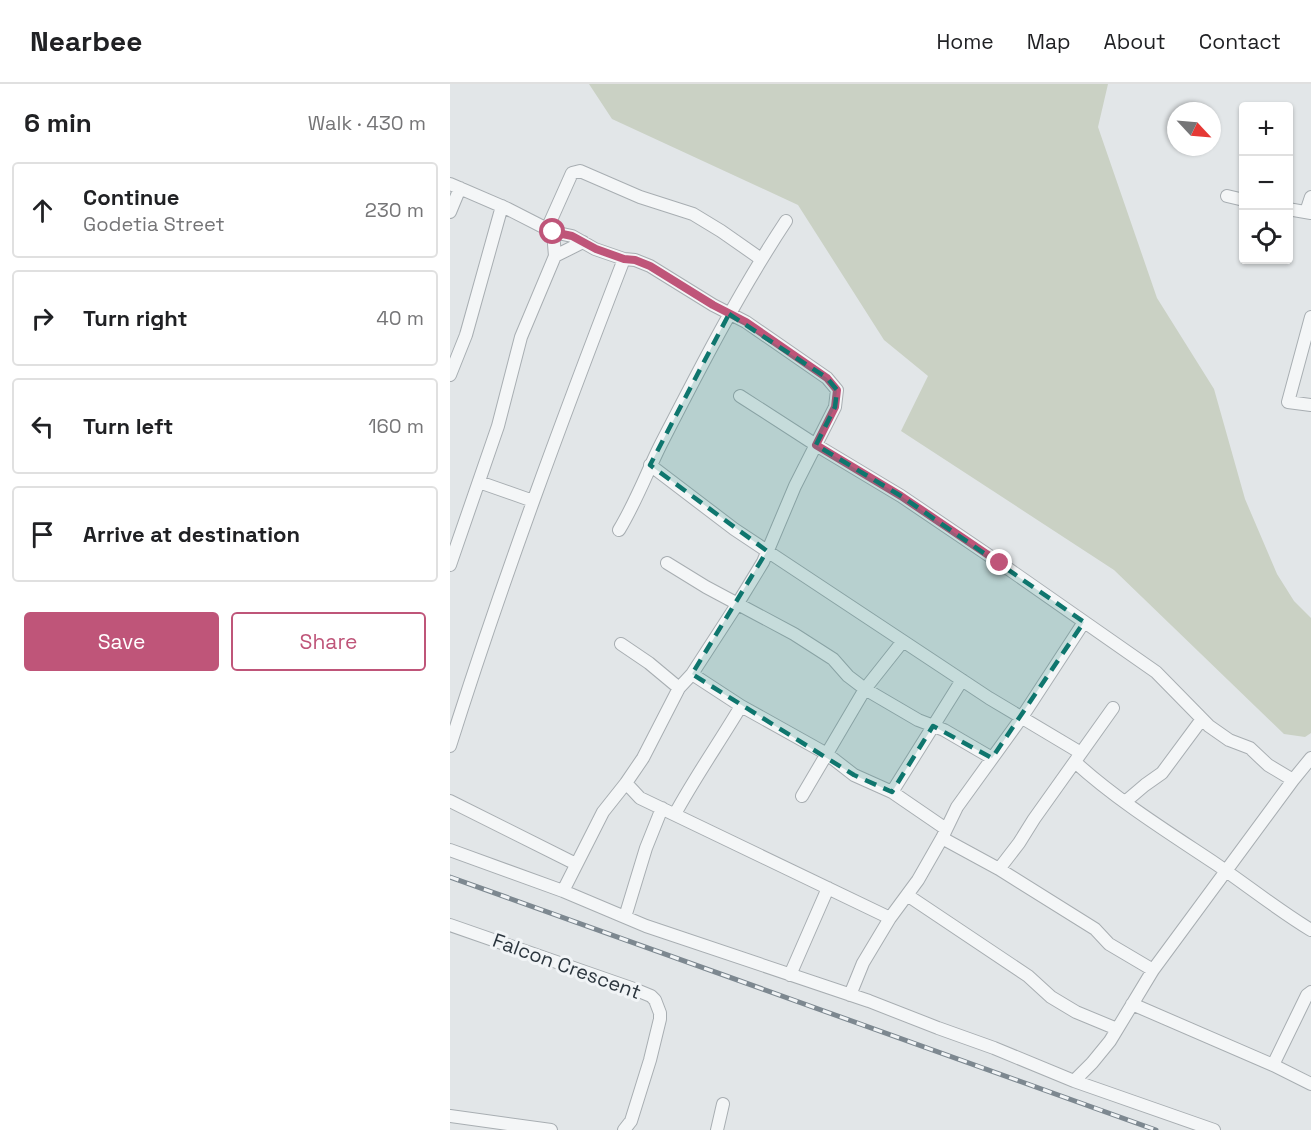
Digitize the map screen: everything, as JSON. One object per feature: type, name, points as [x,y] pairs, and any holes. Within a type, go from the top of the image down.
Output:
[{"type":"street","points":[[450,565],[498,426],[521,338],[555,256],[550,230],[572,173],[580,171],[640,197],[693,214],[761,259]]},
{"type":"street","points":[[450,212],[455,186],[550,230],[572,236],[596,249],[650,266],[713,305],[746,322],[827,378],[837,390],[835,407],[795,486],[763,562],[692,674],[679,688],[643,758],[603,812],[563,891]]},
{"type":"street","points":[[1227,196],[1239,199]]},
{"type":"street","points":[[1293,209],[1309,212],[1311,197]]},
{"type":"street","points":[[450,375],[466,335],[502,206]]},
{"type":"street","points":[[619,530],[650,465],[729,314],[786,221]]},
{"type":"street","points":[[555,256],[583,242]]},
{"type":"street","points":[[450,746],[533,501],[624,259]]},
{"type":"street","points":[[1311,316],[1288,402],[1311,405]]},
{"type":"street","points":[[740,396],[901,496],[1084,622],[1156,672],[1209,726],[1229,740],[1250,748],[1268,765],[1293,780]]},
{"type":"street","points":[[650,465],[734,529],[962,680],[1022,717],[1078,758],[1093,779],[1311,930]]},
{"type":"street","points":[[478,482],[533,501]]},
{"type":"street","points":[[667,563],[706,587],[795,634],[833,659],[848,676],[865,689],[918,720],[944,730],[992,758]]},
{"type":"street","points":[[850,994],[863,963],[890,918],[918,880],[957,807],[1022,717],[1084,622]]},
{"type":"street","points":[[802,796],[865,689],[903,641]]},
{"type":"street","points":[[621,644],[679,688]]},
{"type":"street","points":[[692,674],[741,706],[827,754],[854,775],[892,792],[944,833],[1095,929],[1109,944],[1153,970]]},
{"type":"street","points":[[892,792],[962,680]]},
{"type":"street","points":[[675,814],[690,786],[741,706]]},
{"type":"street","points":[[999,868],[1113,708]]},
{"type":"street","points":[[1125,802],[1162,773],[1202,719]]},
{"type":"street","points":[[1074,1080],[1110,1041],[1153,970],[1311,758]]},
{"type":"street","points":[[626,783],[640,798],[890,918]]},
{"type":"street","points":[[450,801],[576,864]]},
{"type":"street","points":[[626,917],[646,848],[662,808]]},
{"type":"street","points":[[450,850],[563,891],[646,926],[850,994],[1074,1080],[1214,1130]]},
{"type":"street","points":[[790,975],[828,888]]},
{"type":"street","points":[[907,895],[1028,976],[1051,997],[1076,1012],[1117,1029]]},
{"type":"street","name":"Falcon Crescent","points":[[450,925],[634,989],[655,1000],[660,1013],[658,1031],[631,1121],[624,1130]]},
{"type":"street","points":[[1273,1065],[1307,995],[1311,992]]},
{"type":"street","points":[[1132,1004],[1273,1065],[1311,1084]]},
{"type":"street","points":[[717,1130],[723,1104]]},
{"type":"street","points":[[450,1116],[551,1130]]},
{"type":"highlighted area","points":[[729,314],[827,378],[837,390],[835,407],[816,445],[901,496],[1084,622],[992,758],[933,726],[892,792],[854,775],[692,674],[767,551],[650,465]]},
{"type":"shaded area","points":[[589,84],[1108,84],[1098,127],[1157,298],[1214,389],[1245,499],[1277,574],[1294,601],[1311,618],[1311,733],[1305,737],[1284,734],[1114,570],[901,431],[928,376],[884,340],[798,205],[612,119]]},
{"type":"railway","points":[[450,877],[1156,1130]]},
{"type":"route","points":[[553,232],[572,236],[596,249],[650,266],[713,305],[746,322],[827,378],[837,390],[835,407],[816,445],[901,496],[1000,563]]}]
